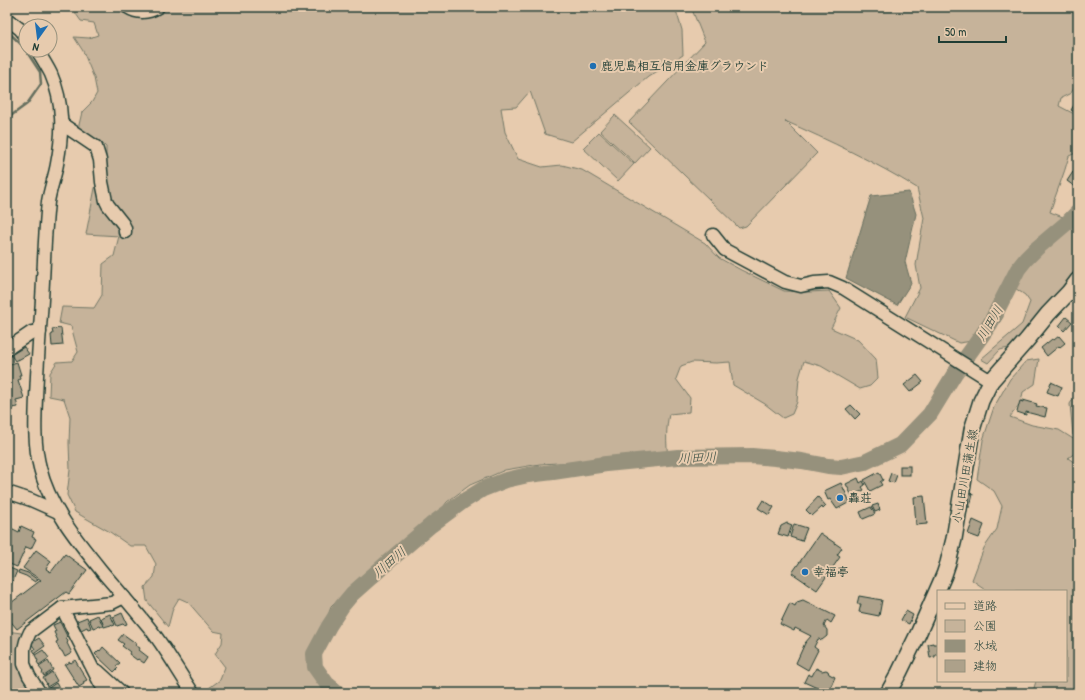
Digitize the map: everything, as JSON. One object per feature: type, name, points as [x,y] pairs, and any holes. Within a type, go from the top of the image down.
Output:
[{"type":"main road","name":"小山田川田蒲生線","points":[[937,590],[948,563],[954,539],[972,430],[987,379],[1027,340],[1078,280]]},
{"type":"main road","name":"小山田川田蒲生線","points":[[888,693],[918,634],[937,591]]},
{"type":"street","points":[[127,7],[146,13],[158,7]]},
{"type":"street","points":[[7,19],[18,28]]},
{"type":"street","points":[[42,58],[51,74],[58,94],[62,124],[57,166],[48,200],[37,366],[35,424],[39,467],[45,486],[58,512],[71,532],[165,649],[193,693]]},
{"type":"street","points":[[62,124],[96,147],[100,160],[102,182],[106,201],[123,224],[125,232]]},
{"type":"street","points":[[713,235],[725,250],[785,282],[801,286],[829,282],[843,288],[987,379]]},
{"type":"street","points":[[7,349],[32,332],[40,332]]},
{"type":"street","points":[[7,492],[31,500],[58,512]]},
{"type":"street","points":[[40,693],[29,676],[24,664],[24,649],[30,632],[62,608],[112,603],[124,597]]},
{"type":"street","points":[[62,608],[100,683],[107,693]]},
{"type":"street","points":[[92,665],[122,693]]},
{"type":"green space","points":[[75,7],[675,7],[682,30],[683,55],[648,77],[571,142],[545,134],[530,91],[516,107],[501,108],[505,132],[518,159],[542,167],[562,165],[582,170],[705,243],[719,258],[784,291],[829,291],[841,308],[831,328],[858,340],[876,359],[878,378],[870,386],[860,389],[821,366],[804,361],[799,378],[797,402],[792,414],[783,418],[765,404],[733,385],[730,362],[692,362],[681,366],[676,379],[690,398],[689,412],[669,414],[667,425],[668,457],[540,464],[505,470],[470,485],[447,502],[414,547],[360,578],[331,607],[317,645],[318,672],[325,689],[331,693],[212,693],[209,688],[220,680],[225,667],[215,654],[222,643],[223,633],[213,631],[188,602],[179,598],[173,608],[168,627],[147,601],[145,587],[154,577],[156,564],[146,546],[130,546],[110,532],[75,512],[67,495],[70,470],[70,417],[64,399],[49,396],[50,373],[57,362],[72,361],[78,352],[71,326],[59,323],[62,307],[94,308],[102,295],[103,264],[114,256],[119,236],[86,234],[95,188],[106,164],[106,147],[101,142],[81,134],[78,129],[82,112],[92,102],[97,93],[94,78],[83,51],[74,37],[89,38],[98,35],[94,23],[81,21],[76,14]]},
{"type":"green space","points":[[691,7],[1078,7],[1078,82],[1071,93],[1061,98],[1059,106],[1078,116],[1078,152],[1069,156],[1050,212],[1076,222],[1078,220],[1078,272],[1012,347],[1000,350],[988,363],[981,359],[1022,324],[1030,302],[1025,295],[1006,282],[1003,317],[994,331],[986,339],[959,343],[905,317],[920,288],[916,265],[924,218],[917,188],[852,152],[785,121],[817,153],[746,226],[739,228],[629,122],[705,42]]},
{"type":"green space","points":[[615,115],[650,147],[635,163],[600,131]]},
{"type":"green space","points":[[599,132],[634,164],[618,181],[583,148]]},
{"type":"green space","points":[[1039,359],[1035,384],[1023,392],[1021,402],[1010,417],[1032,425],[1059,430],[1078,442],[1078,451],[1068,458],[1078,465],[1078,693],[1030,693],[1034,688],[1036,682],[1067,682],[1067,590],[987,590],[972,580],[984,548],[997,529],[1002,506],[994,491],[977,479],[983,440],[994,407],[1010,379],[1026,361]]},
{"type":"green space","points":[[1078,391],[1078,437],[1073,435],[1070,404]]},
{"type":"green space","points":[[7,631],[21,633],[27,638],[34,693],[7,693]]},
{"type":"water","points":[[909,192],[916,214],[905,262],[911,283],[897,305],[846,278],[871,196]]},
{"type":"building","points":[[1076,102],[1078,103],[1078,114],[1071,110]]},
{"type":"building","points":[[1073,172],[1078,175],[1078,189],[1067,181]]},
{"type":"building","points":[[1066,317],[1072,322],[1064,331],[1059,326]]},
{"type":"building","points":[[61,328],[63,345],[52,346],[52,329]]},
{"type":"building","points":[[1059,336],[1065,343],[1047,356],[1041,348],[1052,339],[1054,340]]},
{"type":"building","points":[[24,347],[29,354],[15,361],[11,355]]},
{"type":"building","points":[[17,362],[21,375],[19,375],[20,379],[18,380],[24,398],[16,400],[18,407],[12,408],[7,397],[7,365]]},
{"type":"building","points":[[917,375],[923,382],[910,392],[904,385]]},
{"type":"building","points":[[1051,382],[1062,387],[1058,396],[1047,392]]},
{"type":"building","points":[[1023,400],[1037,404],[1036,406],[1047,408],[1045,417],[1026,412],[1026,415],[1017,412],[1020,401],[1023,402]]},
{"type":"building","points":[[851,405],[860,414],[855,419],[846,409]]},
{"type":"building","points":[[900,466],[910,466],[910,475],[900,475]]},
{"type":"building","points":[[879,472],[883,480],[880,482],[882,485],[870,491],[864,480]]},
{"type":"building","points":[[891,473],[897,475],[894,483],[888,481]]},
{"type":"building","points":[[858,478],[860,483],[863,481],[865,485],[862,487],[864,490],[852,496],[846,484]]},
{"type":"building","points":[[841,483],[850,502],[837,509],[830,499],[828,500],[824,491]]},
{"type":"building","points":[[970,493],[973,494],[970,507],[967,507]]},
{"type":"building","points":[[924,496],[927,524],[916,525],[914,497]]},
{"type":"building","points":[[818,497],[826,506],[823,509],[822,507],[812,516],[806,510]]},
{"type":"building","points":[[763,500],[774,507],[769,515],[758,508]]},
{"type":"building","points":[[878,504],[880,510],[875,512],[872,506]]},
{"type":"building","points":[[871,507],[875,514],[863,519],[860,512]]},
{"type":"building","points":[[973,520],[984,525],[979,538],[968,534]]},
{"type":"building","points":[[787,523],[792,525],[788,537],[778,534],[781,526]]},
{"type":"building","points":[[794,524],[807,528],[802,541],[790,537]]},
{"type":"building","points":[[7,526],[19,532],[21,526],[34,532],[32,537],[36,539],[31,549],[26,547],[17,567],[7,563]]},
{"type":"building","points":[[820,533],[842,548],[837,555],[840,557],[817,590],[792,573]]},
{"type":"building","points":[[36,550],[51,561],[46,569],[51,572],[65,554],[87,570],[69,594],[66,592],[17,629],[7,617],[7,606],[41,580],[23,568]]},
{"type":"building","points":[[7,567],[17,571],[7,594]]},
{"type":"building","points":[[19,570],[28,573],[38,580],[35,582],[18,573]]},
{"type":"building","points":[[859,596],[882,600],[879,616],[859,612],[861,604],[857,604]]},
{"type":"building","points":[[803,600],[835,616],[831,623],[827,620],[824,626],[827,630],[827,636],[822,640],[818,639],[814,647],[818,650],[808,670],[796,663],[805,643],[811,636],[795,628],[794,631],[780,624],[790,603],[795,606],[797,602]]},
{"type":"building","points":[[906,611],[913,615],[909,624],[901,620]]},
{"type":"building","points":[[122,613],[127,624],[117,626],[113,617]]},
{"type":"building","points":[[110,614],[115,625],[104,627],[101,618]]},
{"type":"building","points":[[98,615],[103,626],[93,628],[89,619]]},
{"type":"building","points":[[87,617],[91,628],[88,629],[87,627],[81,630],[77,621]]},
{"type":"building","points":[[60,622],[67,636],[67,643],[72,653],[65,657],[62,651],[60,651],[56,642],[58,641],[53,625]]},
{"type":"building","points":[[123,634],[137,644],[135,645],[140,648],[139,650],[148,657],[144,663],[129,654],[130,652],[122,646],[124,644],[118,640]]},
{"type":"building","points":[[39,638],[45,646],[35,653],[33,650],[35,649],[31,643]]},
{"type":"building","points":[[928,644],[937,644],[937,655],[935,655],[935,657],[930,658]]},
{"type":"building","points":[[103,647],[120,663],[116,666],[118,668],[114,672],[95,654]]},
{"type":"building","points":[[43,650],[49,658],[39,665],[35,655]]},
{"type":"building","points":[[75,660],[87,680],[79,687],[65,665]]},
{"type":"building","points":[[48,661],[53,670],[44,676],[39,667]]},
{"type":"building","points":[[816,668],[822,671],[826,670],[829,674],[835,677],[828,693],[804,682],[808,674],[812,676]]},
{"type":"building","points":[[52,672],[57,681],[47,687],[47,684],[43,678]]},
{"type":"building","points":[[56,683],[61,692],[50,693],[47,689]]},
{"type":"waterway","points":[[7,31],[23,46],[40,72],[41,84],[27,104],[12,115],[7,121]]},
{"type":"waterway","name":"川田川","points":[[338,693],[327,684],[315,667],[314,654],[342,606],[352,594],[431,525],[462,502],[483,489],[506,480],[528,475],[606,464],[678,457],[752,456],[841,467],[865,462],[900,445],[930,414],[955,373],[990,324],[1018,269],[1036,249],[1078,212]]},
{"type":"place","name":"鹿児島相互信用金庫グラウンド","points":[[593,66]]},
{"type":"place","name":"轟荘","points":[[840,498]]},
{"type":"place","name":"幸福亭","points":[[805,572]]}]
